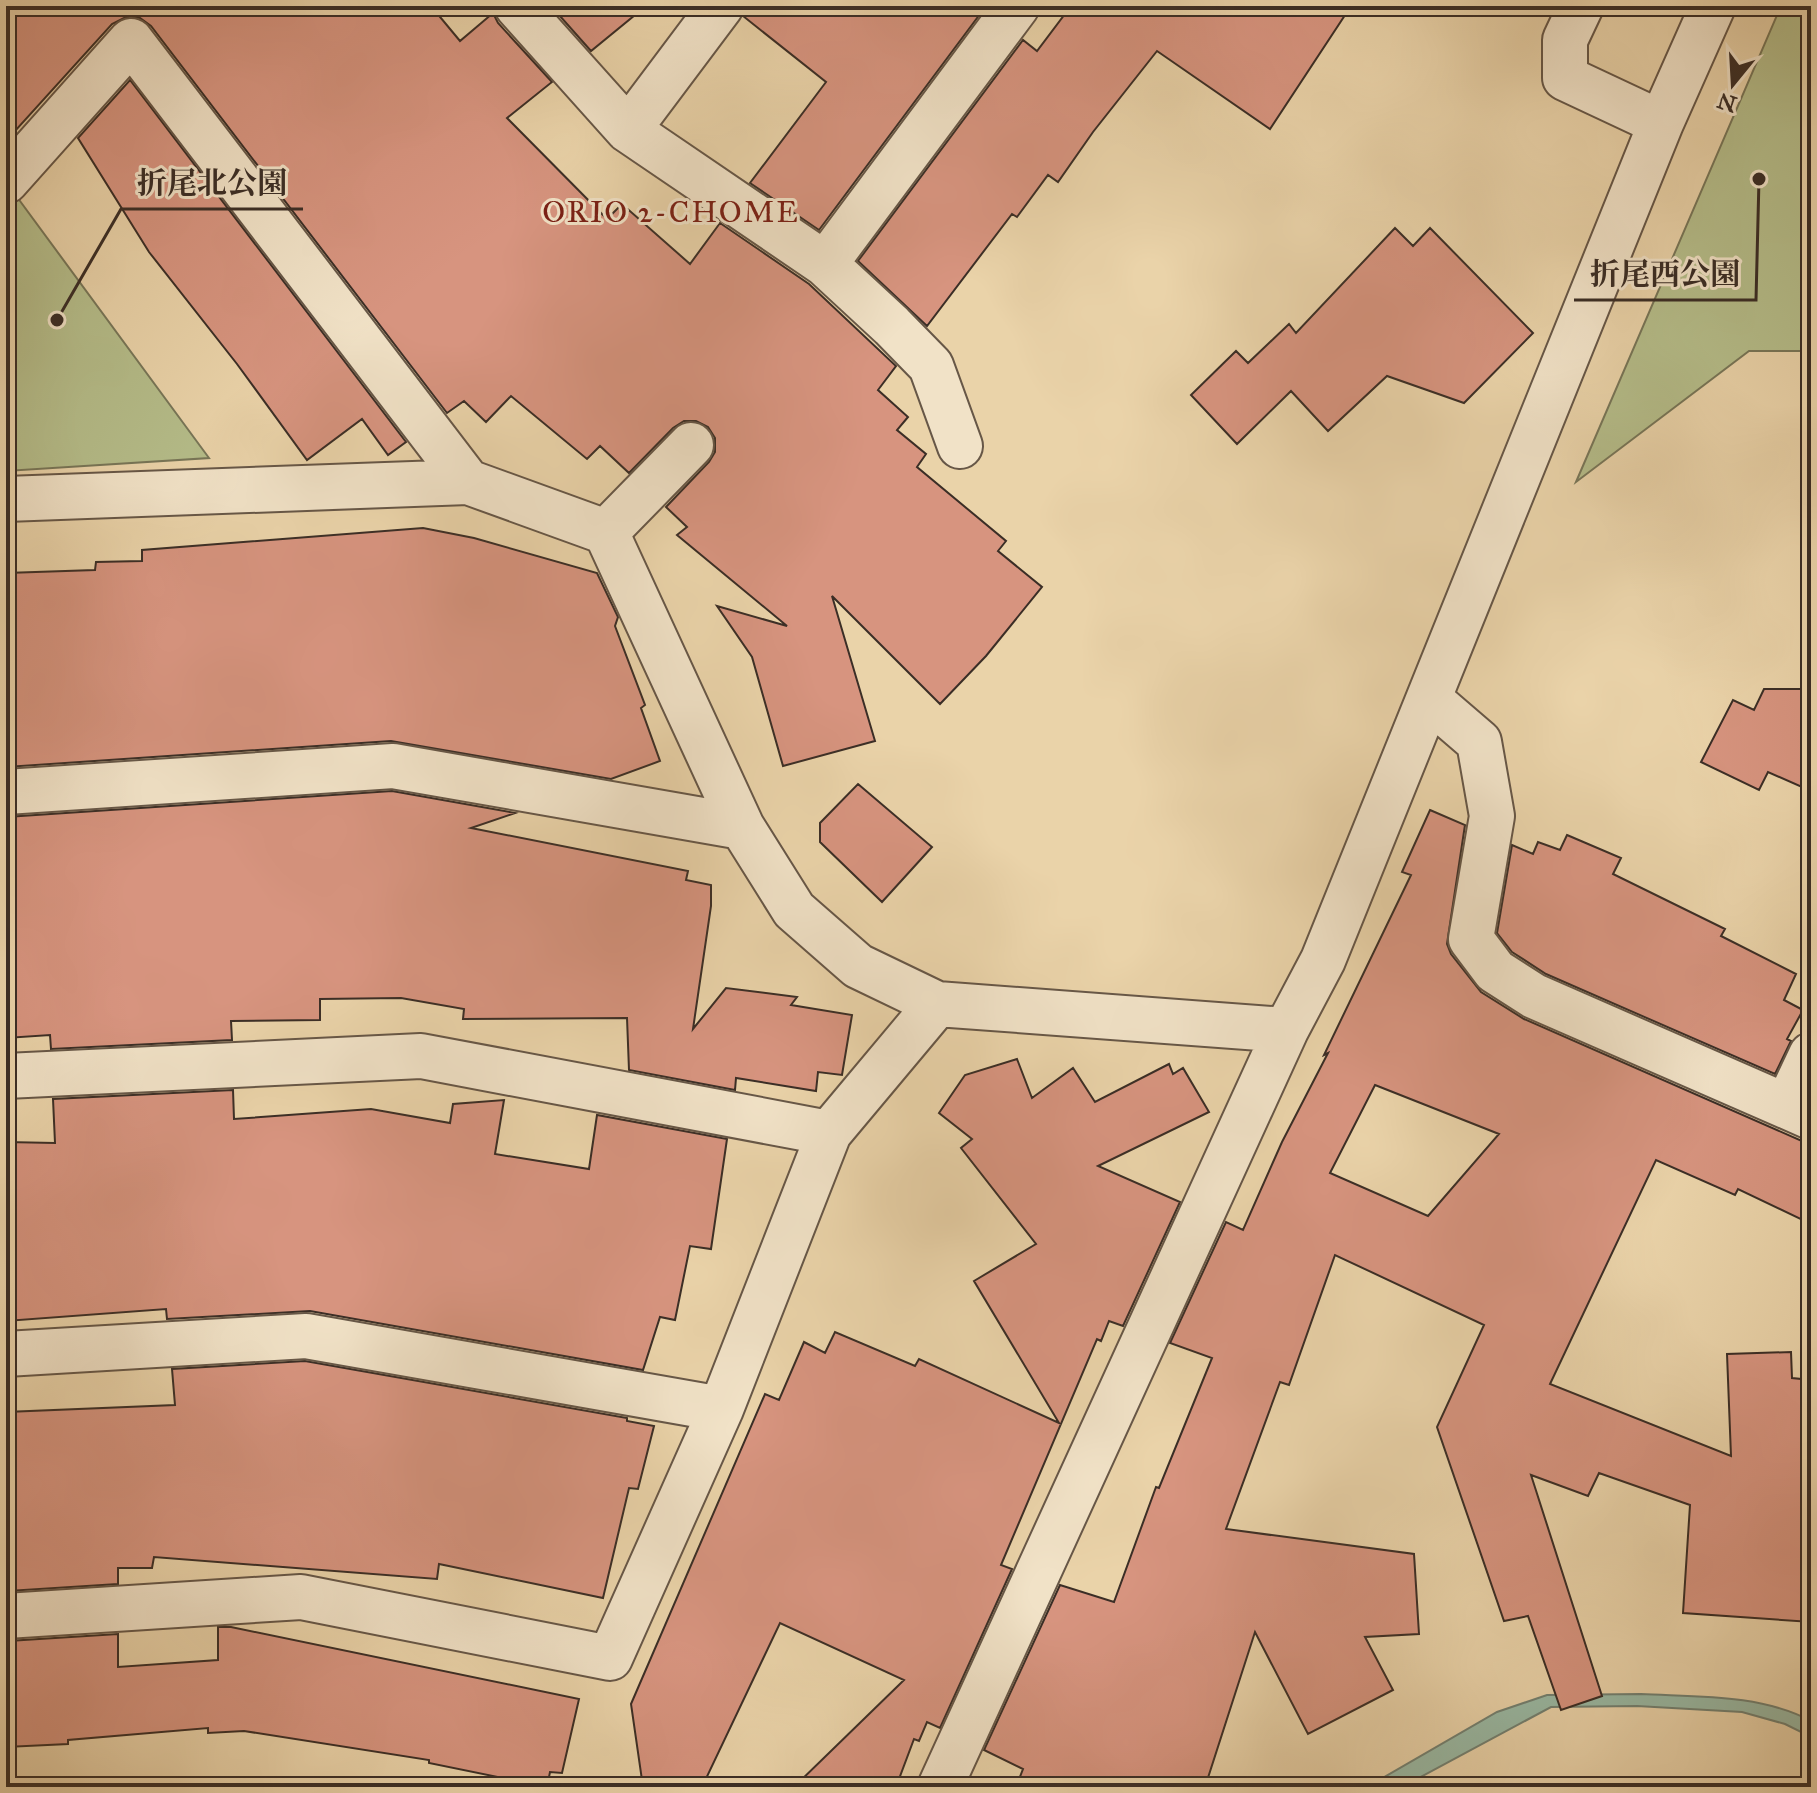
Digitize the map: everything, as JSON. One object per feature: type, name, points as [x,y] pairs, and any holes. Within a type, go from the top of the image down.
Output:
[{"type":"street","points":[[517,6],[628,130],[825,264],[931,366],[960,446]]},
{"type":"street","points":[[628,130],[721,6]]},
{"type":"street","points":[[825,264],[1017,6]]},
{"type":"street","points":[[1581,6],[1565,40],[1565,78],[1661,123]]},
{"type":"street","points":[[940,1787],[1286,1030],[1323,960],[1661,123],[1713,6]]},
{"type":"street","points":[[6,181],[131,41],[468,482]]},
{"type":"street","points":[[606,532],[691,445]]},
{"type":"street","points":[[6,499],[468,482],[606,532],[742,827],[794,910],[858,966],[937,1004],[1286,1030]]},
{"type":"street","points":[[1429,699],[1479,742],[1492,816],[1471,939],[1495,971],[1534,996],[1799,1112],[1811,1055]]},
{"type":"street","points":[[6,792],[393,766],[742,827]]},
{"type":"street","points":[[6,1616],[301,1597],[610,1658],[721,1409],[829,1133],[937,1004]]},
{"type":"street","points":[[6,1076],[421,1056],[829,1133]]},
{"type":"street","points":[[6,1354],[306,1336],[721,1409]]},
{"type":"shaded area","points":[[1781,6],[1811,6],[1811,351],[1749,351],[1576,482]]},
{"type":"shaded area","points":[[6,182],[209,458],[6,471]]},
{"type":"shaded area","points":[[1641,1694],[1728,1698],[1771,1706],[1811,1721],[1811,1737],[1785,1724],[1742,1712],[1637,1706],[1551,1707],[1402,1787],[1367,1787],[1497,1712],[1547,1695]]},
{"type":"building","points":[[6,6],[431,6],[460,41],[493,13],[498,23],[552,82],[507,118],[607,219],[622,204],[690,264],[720,223],[809,284],[896,366],[878,390],[908,417],[897,430],[926,454],[917,467],[1006,541],[998,551],[1042,587],[986,656],[940,704],[832,596],[875,741],[783,766],[752,657],[717,606],[787,626],[677,535],[687,527],[666,507],[715,452],[715,438],[708,427],[696,421],[684,421],[673,428],[629,473],[600,446],[587,459],[511,396],[486,422],[464,401],[447,413],[151,26],[140,18],[126,17],[112,24],[6,141]]},
{"type":"building","points":[[551,6],[646,6],[591,51]]},
{"type":"building","points":[[746,6],[977,6],[983,10],[819,230],[750,183],[826,82],[743,16]]},
{"type":"building","points":[[1071,6],[1351,6],[1270,129],[1157,51],[1058,182],[1048,175],[1017,217],[1012,214],[927,326],[858,261],[1023,40],[1037,51]]},
{"type":"building","points":[[130,80],[406,442],[388,455],[362,419],[307,460],[149,252],[78,138]]},
{"type":"building","points":[[1395,228],[1413,246],[1430,228],[1533,333],[1464,403],[1387,376],[1328,431],[1291,391],[1237,444],[1191,395],[1236,351],[1248,363],[1289,324],[1296,333]]},
{"type":"building","points":[[423,528],[474,538],[597,573],[618,617],[615,626],[645,705],[641,708],[660,761],[611,779],[391,741],[6,767],[6,573],[95,570],[96,562],[142,561],[142,550]]},
{"type":"building","points":[[1764,689],[1811,689],[1811,791],[1768,772],[1759,790],[1701,762],[1733,700],[1754,710]]},
{"type":"building","points":[[858,784],[932,847],[882,902],[820,842],[820,823]]},
{"type":"building","points":[[392,791],[515,813],[471,828],[688,871],[686,880],[711,885],[711,906],[693,1029],[726,988],[797,997],[791,1005],[852,1015],[842,1075],[818,1072],[816,1091],[736,1078],[735,1090],[629,1070],[627,1018],[463,1019],[464,1009],[401,998],[320,999],[320,1020],[231,1021],[232,1040],[51,1049],[50,1035],[6,1038],[6,817]]},
{"type":"building","points":[[1430,810],[1465,825],[1447,944],[1451,954],[1481,992],[1524,1019],[1811,1145],[1811,1224],[1738,1189],[1735,1195],[1656,1160],[1550,1384],[1731,1456],[1727,1354],[1791,1352],[1792,1378],[1811,1380],[1811,1622],[1683,1613],[1690,1505],[1599,1473],[1588,1496],[1531,1475],[1602,1696],[1561,1710],[1528,1616],[1504,1621],[1437,1427],[1484,1325],[1335,1255],[1289,1385],[1280,1382],[1226,1529],[1414,1554],[1419,1634],[1365,1637],[1393,1690],[1308,1734],[1255,1632],[1205,1787],[1016,1787],[1023,1769],[984,1750],[1060,1585],[1114,1602],[1156,1487],[1159,1488],[1212,1358],[1170,1343],[1226,1222],[1243,1230],[1411,875],[1402,872]],"holes":[[[1375,1085],[1499,1134],[1428,1216],[1330,1173]]]},
{"type":"building","points":[[1567,835],[1621,858],[1613,874],[1725,929],[1721,936],[1796,974],[1784,1000],[1803,1010],[1787,1039],[1791,1041],[1775,1074],[1546,974],[1512,952],[1497,933],[1512,845],[1533,854],[1538,842],[1560,850]]},
{"type":"building","points":[[1017,1059],[1032,1098],[1073,1068],[1095,1102],[1169,1064],[1173,1074],[1183,1068],[1209,1112],[1098,1166],[1180,1202],[1123,1326],[1109,1321],[1101,1341],[1097,1339],[1001,1565],[1012,1569],[940,1728],[927,1722],[919,1741],[914,1739],[896,1787],[794,1787],[904,1680],[780,1623],[702,1787],[643,1787],[631,1704],[765,1394],[779,1400],[804,1342],[825,1353],[835,1332],[915,1366],[919,1359],[1059,1423],[974,1281],[1036,1244],[961,1148],[972,1139],[939,1113],[965,1075]]},
{"type":"building","points":[[233,1090],[234,1119],[371,1109],[450,1123],[453,1104],[504,1100],[495,1154],[589,1169],[597,1115],[727,1139],[711,1249],[690,1246],[675,1320],[660,1317],[643,1370],[310,1311],[167,1319],[166,1309],[6,1321],[6,1142],[55,1143],[53,1099]]},
{"type":"building","points":[[305,1361],[627,1418],[627,1421],[654,1426],[638,1489],[629,1488],[603,1598],[439,1564],[437,1579],[154,1557],[152,1568],[118,1568],[118,1584],[8,1591],[6,1412],[175,1405],[172,1369]]},
{"type":"building","points":[[218,1627],[231,1627],[579,1699],[562,1773],[550,1772],[547,1787],[429,1763],[429,1760],[244,1731],[208,1733],[208,1728],[68,1740],[68,1744],[6,1747],[8,1641],[118,1634],[118,1667],[218,1660]]},
{"type":"place","name":"折尾西公園","points":[[1759,179]]},
{"type":"place","name":"折尾北公園","points":[[57,320]]},
{"type":"district","name":"ORIO 2-CHOME","points":[[671,212]]}]
